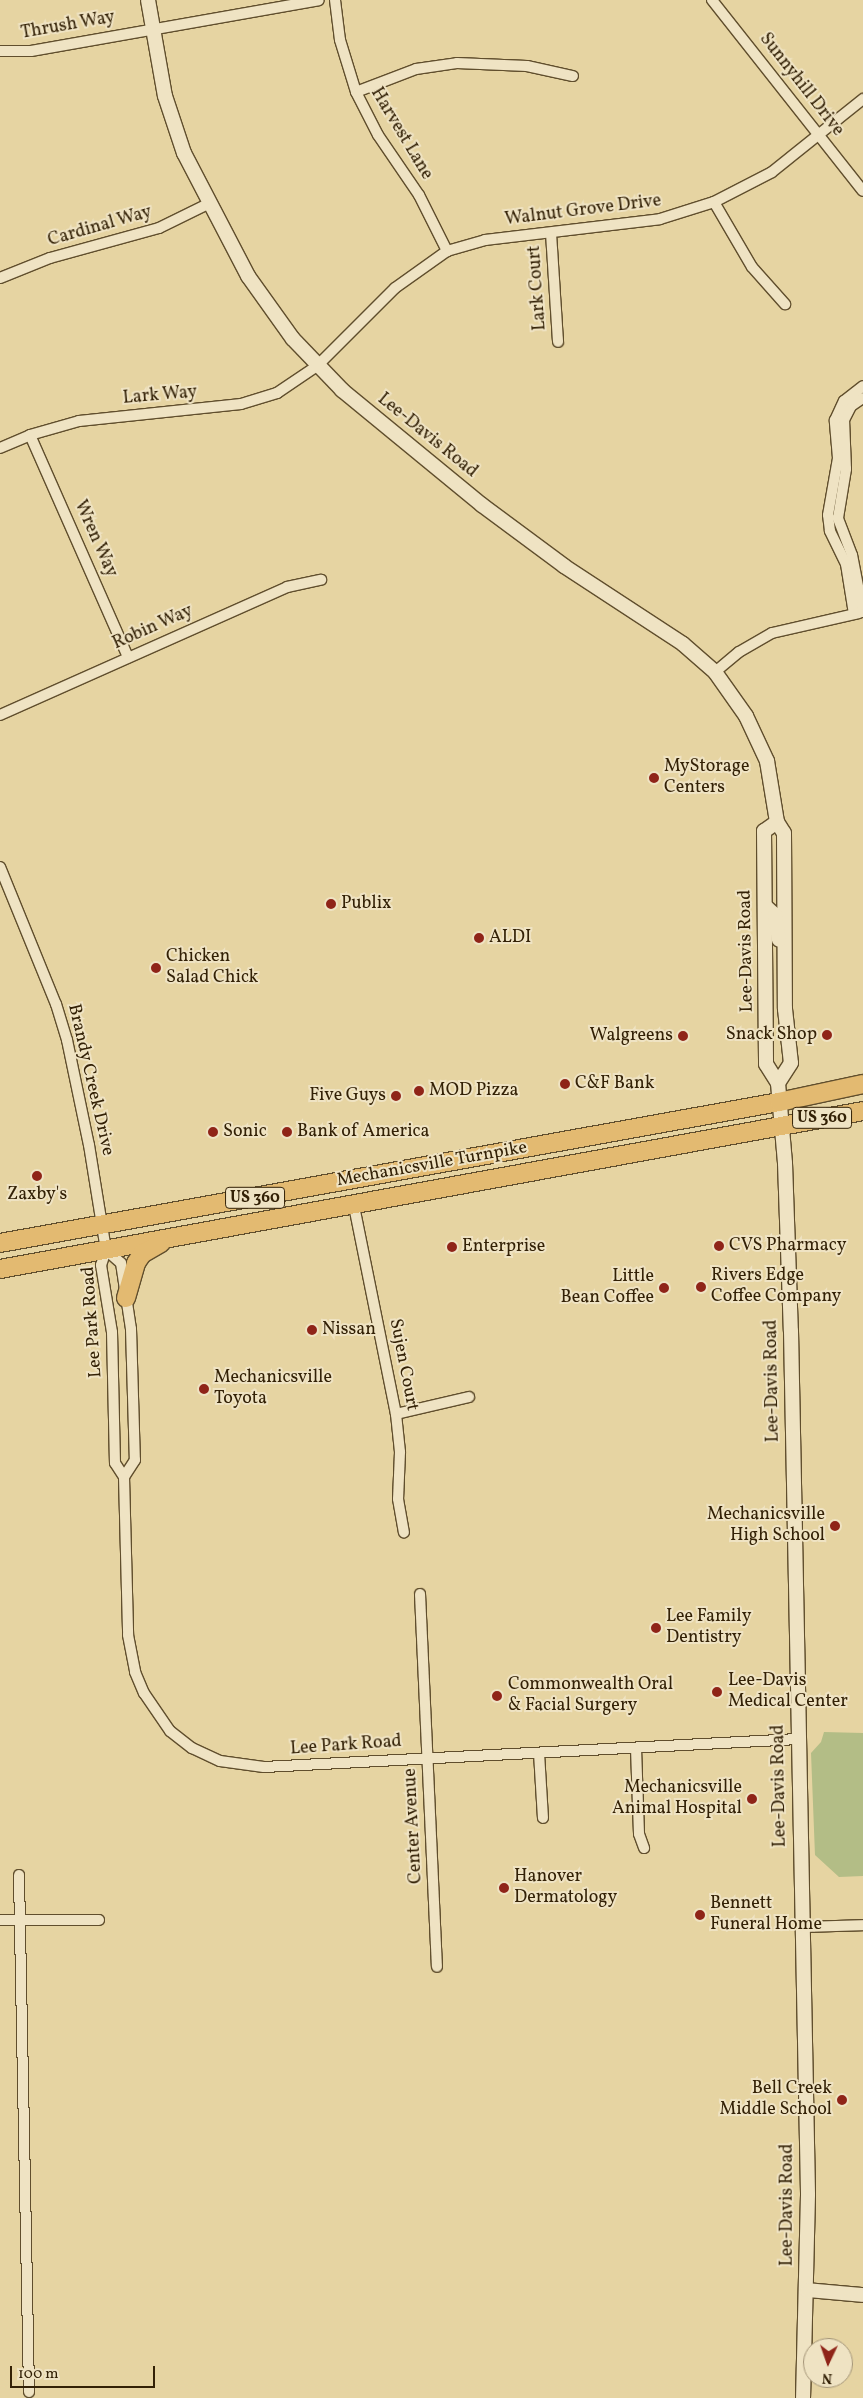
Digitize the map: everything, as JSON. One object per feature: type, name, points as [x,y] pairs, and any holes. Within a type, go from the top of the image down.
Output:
[{"type":"highway","name":"Mechanicsville Turnpike","points":[[0,1243],[779,1102],[863,1084]]},
{"type":"highway","name":"Mechanicsville Turnpike","points":[[0,1270],[863,1111]]},
{"type":"highway","points":[[126,1298],[136,1263],[149,1249],[172,1237]]},
{"type":"main road","name":"Lee-Davis Road","points":[[148,0],[152,27],[175,128],[208,204],[260,296],[317,366],[372,416],[526,540],[663,629],[715,672],[746,716],[761,747],[772,779],[777,822],[784,833],[785,1009],[791,1063],[778,1083]]},
{"type":"main road","name":"Lee-Davis Road","points":[[777,822],[764,831],[766,1064],[778,1083],[782,1126],[791,1331],[807,2290],[803,2398]]},
{"type":"main road","points":[[765,906],[774,915],[786,968]]},
{"type":"main road","points":[[807,2290],[863,2295]]},
{"type":"street","name":"Thrush Way","points":[[0,51],[30,51],[152,27],[319,0]]},
{"type":"street","name":"Harvest Lane","points":[[335,0],[340,40],[356,92],[378,135],[419,195],[447,251]]},
{"type":"street","name":"Sunnyhill Drive","points":[[717,2],[863,191]]},
{"type":"street","points":[[356,92],[416,69],[457,63],[527,66],[573,76]]},
{"type":"street","name":"Walnut Grove Drive","points":[[317,366],[395,288],[447,251],[485,240],[660,219],[714,202],[772,172],[863,99]]},
{"type":"street","points":[[714,202],[752,268],[785,304]]},
{"type":"street","name":"Cardinal Way","points":[[0,278],[50,258],[159,228],[208,204]]},
{"type":"street","name":"Lark Court","points":[[551,233],[558,342]]},
{"type":"street","name":"Lark Way","points":[[0,448],[30,435],[79,421],[241,404],[276,393],[317,366]]},
{"type":"street","points":[[860,613],[846,564],[830,531],[828,515],[838,458],[835,420],[844,401],[863,386]]},
{"type":"street","points":[[860,613],[852,555],[838,518],[846,469],[844,420],[851,406],[863,398]]},
{"type":"street","name":"Wren Way","points":[[30,435],[128,658]]},
{"type":"street","name":"Robin Way","points":[[0,715],[287,587],[321,580]]},
{"type":"street","points":[[715,672],[738,652],[772,633],[860,613]]},
{"type":"street","name":"Brandy Creek Drive","points":[[0,867],[40,959],[67,1040],[103,1225],[106,1250]]},
{"type":"street","name":"Sujen Court","points":[[354,1206],[396,1414],[400,1452],[398,1499],[404,1532]]},
{"type":"street","name":"Lee Park Road","points":[[124,1478],[134,1460],[134,1375],[126,1298],[120,1263],[106,1250],[102,1266],[112,1332],[116,1463],[124,1478],[130,1654],[144,1693],[156,1713],[178,1738],[207,1756],[246,1766],[798,1739]]},
{"type":"street","points":[[396,1414],[469,1397]]},
{"type":"street","name":"Center Avenue","points":[[420,1594],[437,1967]]},
{"type":"street","points":[[636,1748],[639,1834],[644,1848]]},
{"type":"street","points":[[539,1753],[543,1818]]},
{"type":"street","points":[[19,1876],[30,2392]]},
{"type":"street","points":[[0,1920],[99,1920]]},
{"type":"street","points":[[801,1927],[863,1925]]},
{"type":"green space","points":[[824,1732],[863,1733],[863,1876],[839,1877],[815,1855],[811,1753],[821,1742]]},
{"type":"place","name":"MyStorage Centers","points":[[654,778]]},
{"type":"place","name":"Publix","points":[[331,904]]},
{"type":"place","name":"ALDI","points":[[479,938]]},
{"type":"place","name":"Chicken Salad Chick","points":[[156,968]]},
{"type":"place","name":"Snack Shop","points":[[827,1035]]},
{"type":"place","name":"Walgreens","points":[[683,1036]]},
{"type":"place","name":"C&F Bank","points":[[565,1084]]},
{"type":"place","name":"MOD Pizza","points":[[419,1091]]},
{"type":"place","name":"Five Guys","points":[[396,1096]]},
{"type":"place","name":"Sonic","points":[[213,1132]]},
{"type":"place","name":"Bank of America","points":[[287,1132]]},
{"type":"place","name":"Zaxby's","points":[[37,1176]]},
{"type":"place","name":"CVS Pharmacy","points":[[719,1246]]},
{"type":"place","name":"Enterprise","points":[[452,1247]]},
{"type":"place","name":"Rivers Edge Coffee Company","points":[[701,1287]]},
{"type":"place","name":"Little Bean Coffee","points":[[664,1288]]},
{"type":"place","name":"Nissan","points":[[312,1330]]},
{"type":"place","name":"Mechanicsville Toyota","points":[[204,1389]]},
{"type":"place","name":"Mechanicsville High School","points":[[835,1526]]},
{"type":"place","name":"Lee Family Dentistry","points":[[656,1628]]},
{"type":"place","name":"Lee-Davis Medical Center","points":[[717,1692]]},
{"type":"place","name":"Commonwealth Oral & Facial Surgery","points":[[497,1696]]},
{"type":"place","name":"Mechanicsville Animal Hospital","points":[[752,1799]]},
{"type":"place","name":"Hanover Dermatology","points":[[504,1888]]},
{"type":"place","name":"Bennett Funeral Home","points":[[700,1915]]},
{"type":"place","name":"Bell Creek Middle School","points":[[842,2100]]}]
